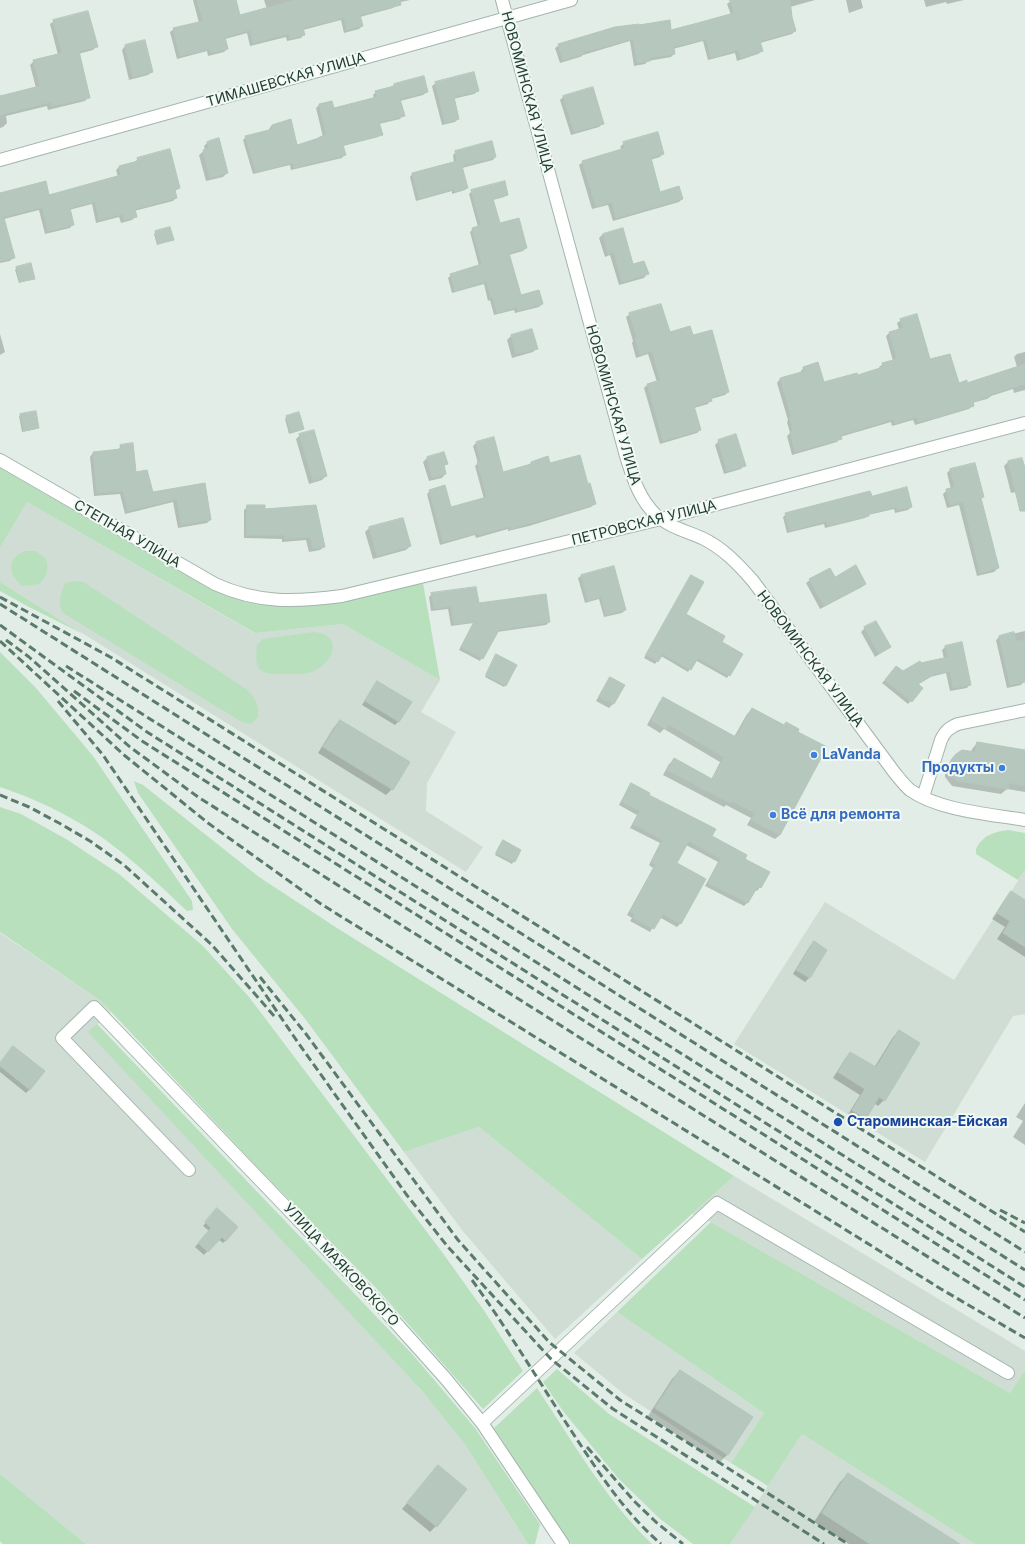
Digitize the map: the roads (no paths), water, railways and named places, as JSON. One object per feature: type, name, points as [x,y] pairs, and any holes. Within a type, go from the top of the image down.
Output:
[{"type":"street","name":"НОВОМИНСКАЯ УЛИЦА","points":[[502,0],[626,456],[635,486],[641,497],[661,520],[671,526],[694,534],[715,545],[735,561],[762,594],[894,772],[910,790],[923,797],[950,807],[1025,820]]},
{"type":"street","name":"ТИМАШЕВСКАЯ УЛИЦА","points":[[0,160],[571,0]]},
{"type":"street","name":"ПЕТРОВСКАЯ УЛИЦА","points":[[258,598],[299,600],[342,596],[661,520],[1025,423]]},
{"type":"street","name":"СТЕПНАЯ УЛИЦА","points":[[0,460],[215,584],[232,592],[258,598]]},
{"type":"street","points":[[923,797],[941,740],[945,732],[958,724],[1025,710]]},
{"type":"street","name":"УЛИЦА МАЯКОВСКОГО","points":[[189,1170],[62,1038],[94,1007],[378,1303],[446,1379],[482,1423],[563,1544]]},
{"type":"street","points":[[482,1423],[717,1203],[1008,1373]]},
{"type":"railway","points":[[0,597],[112,658],[1025,1232]]},
{"type":"railway","points":[[0,604],[1025,1252]]},
{"type":"railway","points":[[0,625],[147,732],[1025,1287]]},
{"type":"railway","points":[[6,640],[29,657],[130,747],[198,797],[1025,1318]]},
{"type":"railway","points":[[0,641],[124,755],[208,823],[321,904],[941,1289],[1025,1338]]},
{"type":"railway","points":[[66,666],[1025,1270]]},
{"type":"railway","points":[[74,691],[142,741],[1025,1300]]},
{"type":"railway","points":[[58,701],[103,755],[299,1044],[406,1194],[448,1247],[551,1359],[613,1409],[824,1544]]},
{"type":"railway","points":[[0,795],[29,807],[59,823],[90,841],[124,865],[212,945],[275,1017]]},
{"type":"railway","points":[[260,977],[306,1034],[458,1240],[549,1342],[620,1400],[848,1544]]},
{"type":"railway","points":[[1000,1210],[1025,1223]]},
{"type":"railway","points":[[472,1280],[576,1438],[615,1494],[636,1520],[661,1544]]},
{"type":"railway","points":[[587,1447],[634,1501],[657,1523],[683,1544]]},
{"type":"place","name":"LaVanda","points":[[814,755]]},
{"type":"place","name":"Продукты","points":[[1002,768]]},
{"type":"place","name":"Всё для ремонта","points":[[773,815]]},
{"type":"place","name":"Староминская-Ейская","points":[[838,1122]]}]
